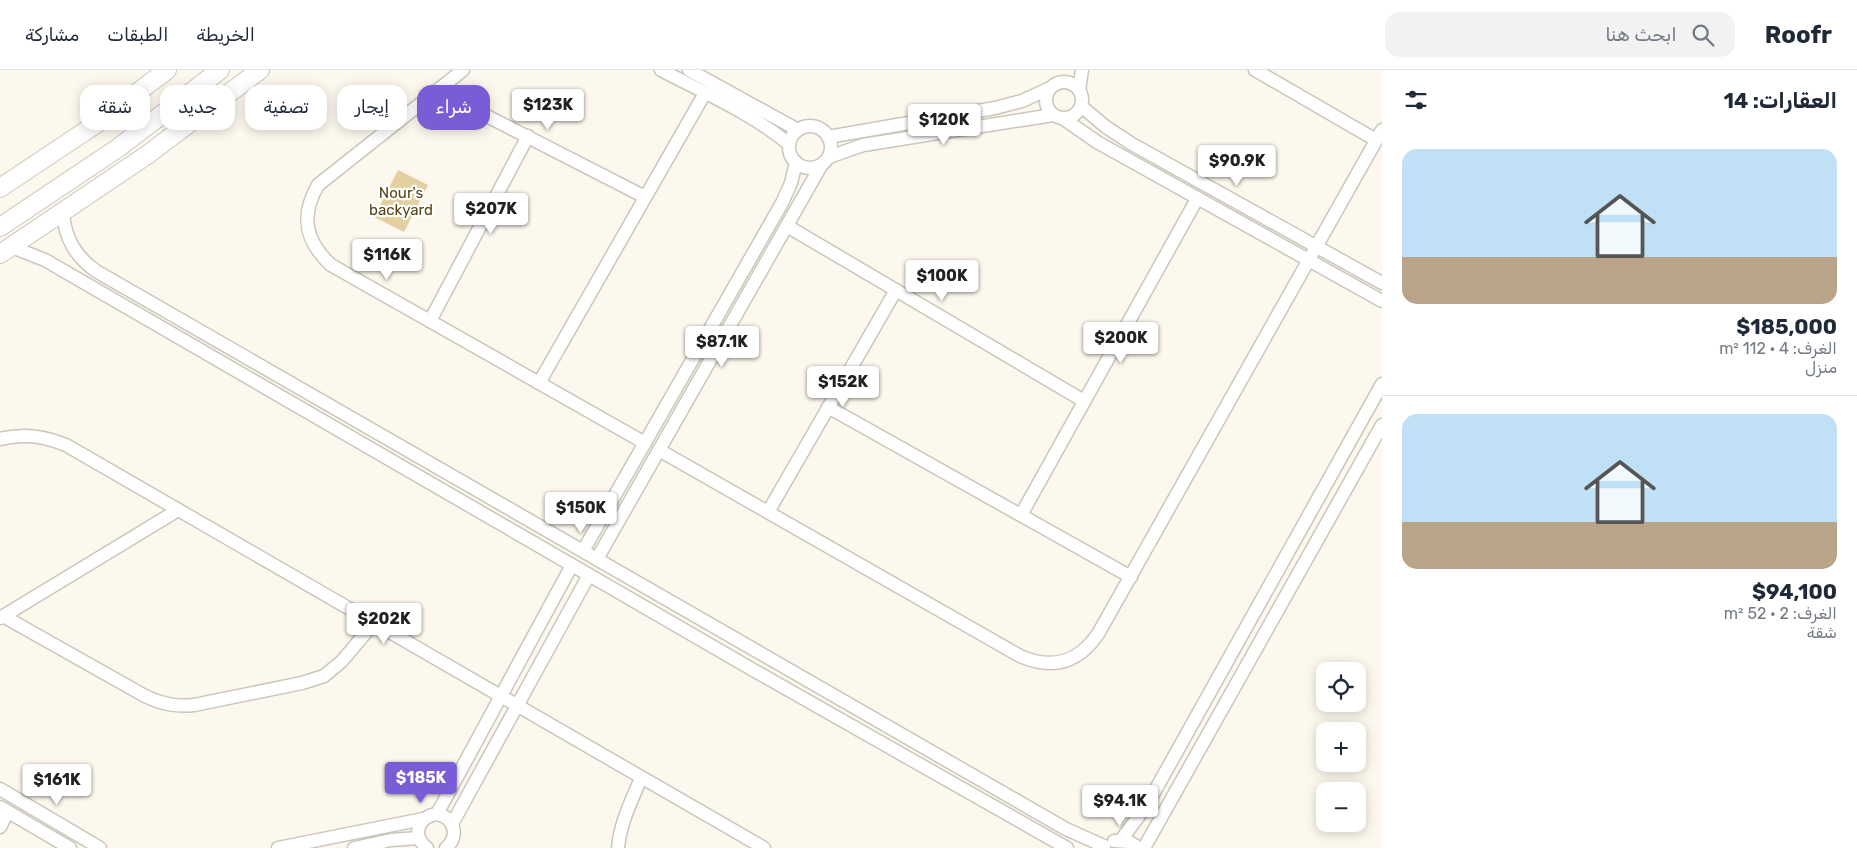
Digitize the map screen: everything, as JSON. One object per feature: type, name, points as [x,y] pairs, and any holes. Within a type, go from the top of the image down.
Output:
[{"type":"main road","points":[[0,188],[84,132],[167,70]]},
{"type":"main road","points":[[0,227],[118,148],[220,70]]},
{"type":"main road","points":[[6,250],[63,213],[186,127],[260,70]]},
{"type":"street","points":[[445,85],[463,70]]},
{"type":"street","points":[[661,70],[759,122],[790,144]]},
{"type":"street","points":[[689,70],[798,130]]},
{"type":"street","points":[[1061,70],[1045,100],[1049,111],[1097,142],[1382,301]]},
{"type":"street","points":[[1079,90],[1082,70]]},
{"type":"street","points":[[659,450],[1020,656],[1038,662],[1058,663],[1070,660],[1082,653],[1091,644],[1131,576],[1379,135],[1255,70]]},
{"type":"street","points":[[591,556],[659,450],[826,160],[831,150],[828,137],[817,127],[807,126],[798,130],[790,144],[790,151],[796,162],[812,168],[826,160],[864,145],[1058,117],[1073,117],[1081,106],[1082,95],[1071,83],[1066,82],[1022,101],[995,108],[828,137]]},
{"type":"street","points":[[539,383],[705,93]]},
{"type":"street","points":[[1081,106],[1106,127],[1132,144],[1382,283]]},
{"type":"street","points":[[417,107],[318,185],[311,198],[307,213],[308,228],[312,242],[320,255],[331,265],[645,443]]},
{"type":"street","points":[[490,117],[645,197]]},
{"type":"street","points":[[430,321],[528,136]]},
{"type":"street","points":[[452,824],[587,574],[591,556],[645,443],[782,203],[791,183],[796,162]]},
{"type":"street","points":[[1021,515],[1197,199]]},
{"type":"street","points":[[63,213],[67,236],[72,246],[78,256],[91,267],[763,656],[1075,834],[1103,847],[1109,843],[1121,840],[1139,848]]},
{"type":"street","points":[[787,226],[1084,401]]},
{"type":"street","points":[[6,250],[45,260],[755,671],[1067,848]]},
{"type":"street","points":[[768,512],[896,290]]},
{"type":"street","points":[[1121,840],[1147,805],[1382,384]]},
{"type":"street","points":[[828,407],[1131,576]]},
{"type":"street","points":[[1144,848],[1382,425]]},
{"type":"street","points":[[0,439],[31,435],[46,437],[66,444],[516,707],[764,848]]},
{"type":"street","points":[[423,479],[431,464]]},
{"type":"street","points":[[178,510],[2,617],[145,696],[169,705],[182,706],[313,680],[334,669],[374,623]]},
{"type":"street","points":[[1284,559],[1301,569]]},
{"type":"street","points":[[437,814],[572,565]]},
{"type":"street","points":[[755,671],[763,656]]},
{"type":"street","points":[[618,848],[622,826],[641,778]]},
{"type":"street","points":[[0,789],[100,848]]},
{"type":"street","points":[[0,827],[4,810],[70,848]]},
{"type":"street","points":[[278,848],[316,844],[437,814],[443,815],[452,824],[454,829],[452,845]]},
{"type":"street","points":[[354,848],[391,840],[422,843],[418,828],[423,819]]},
{"type":"green space","name":"Nour's backyard","points":[[398,170],[428,185],[404,232],[374,217]]}]
